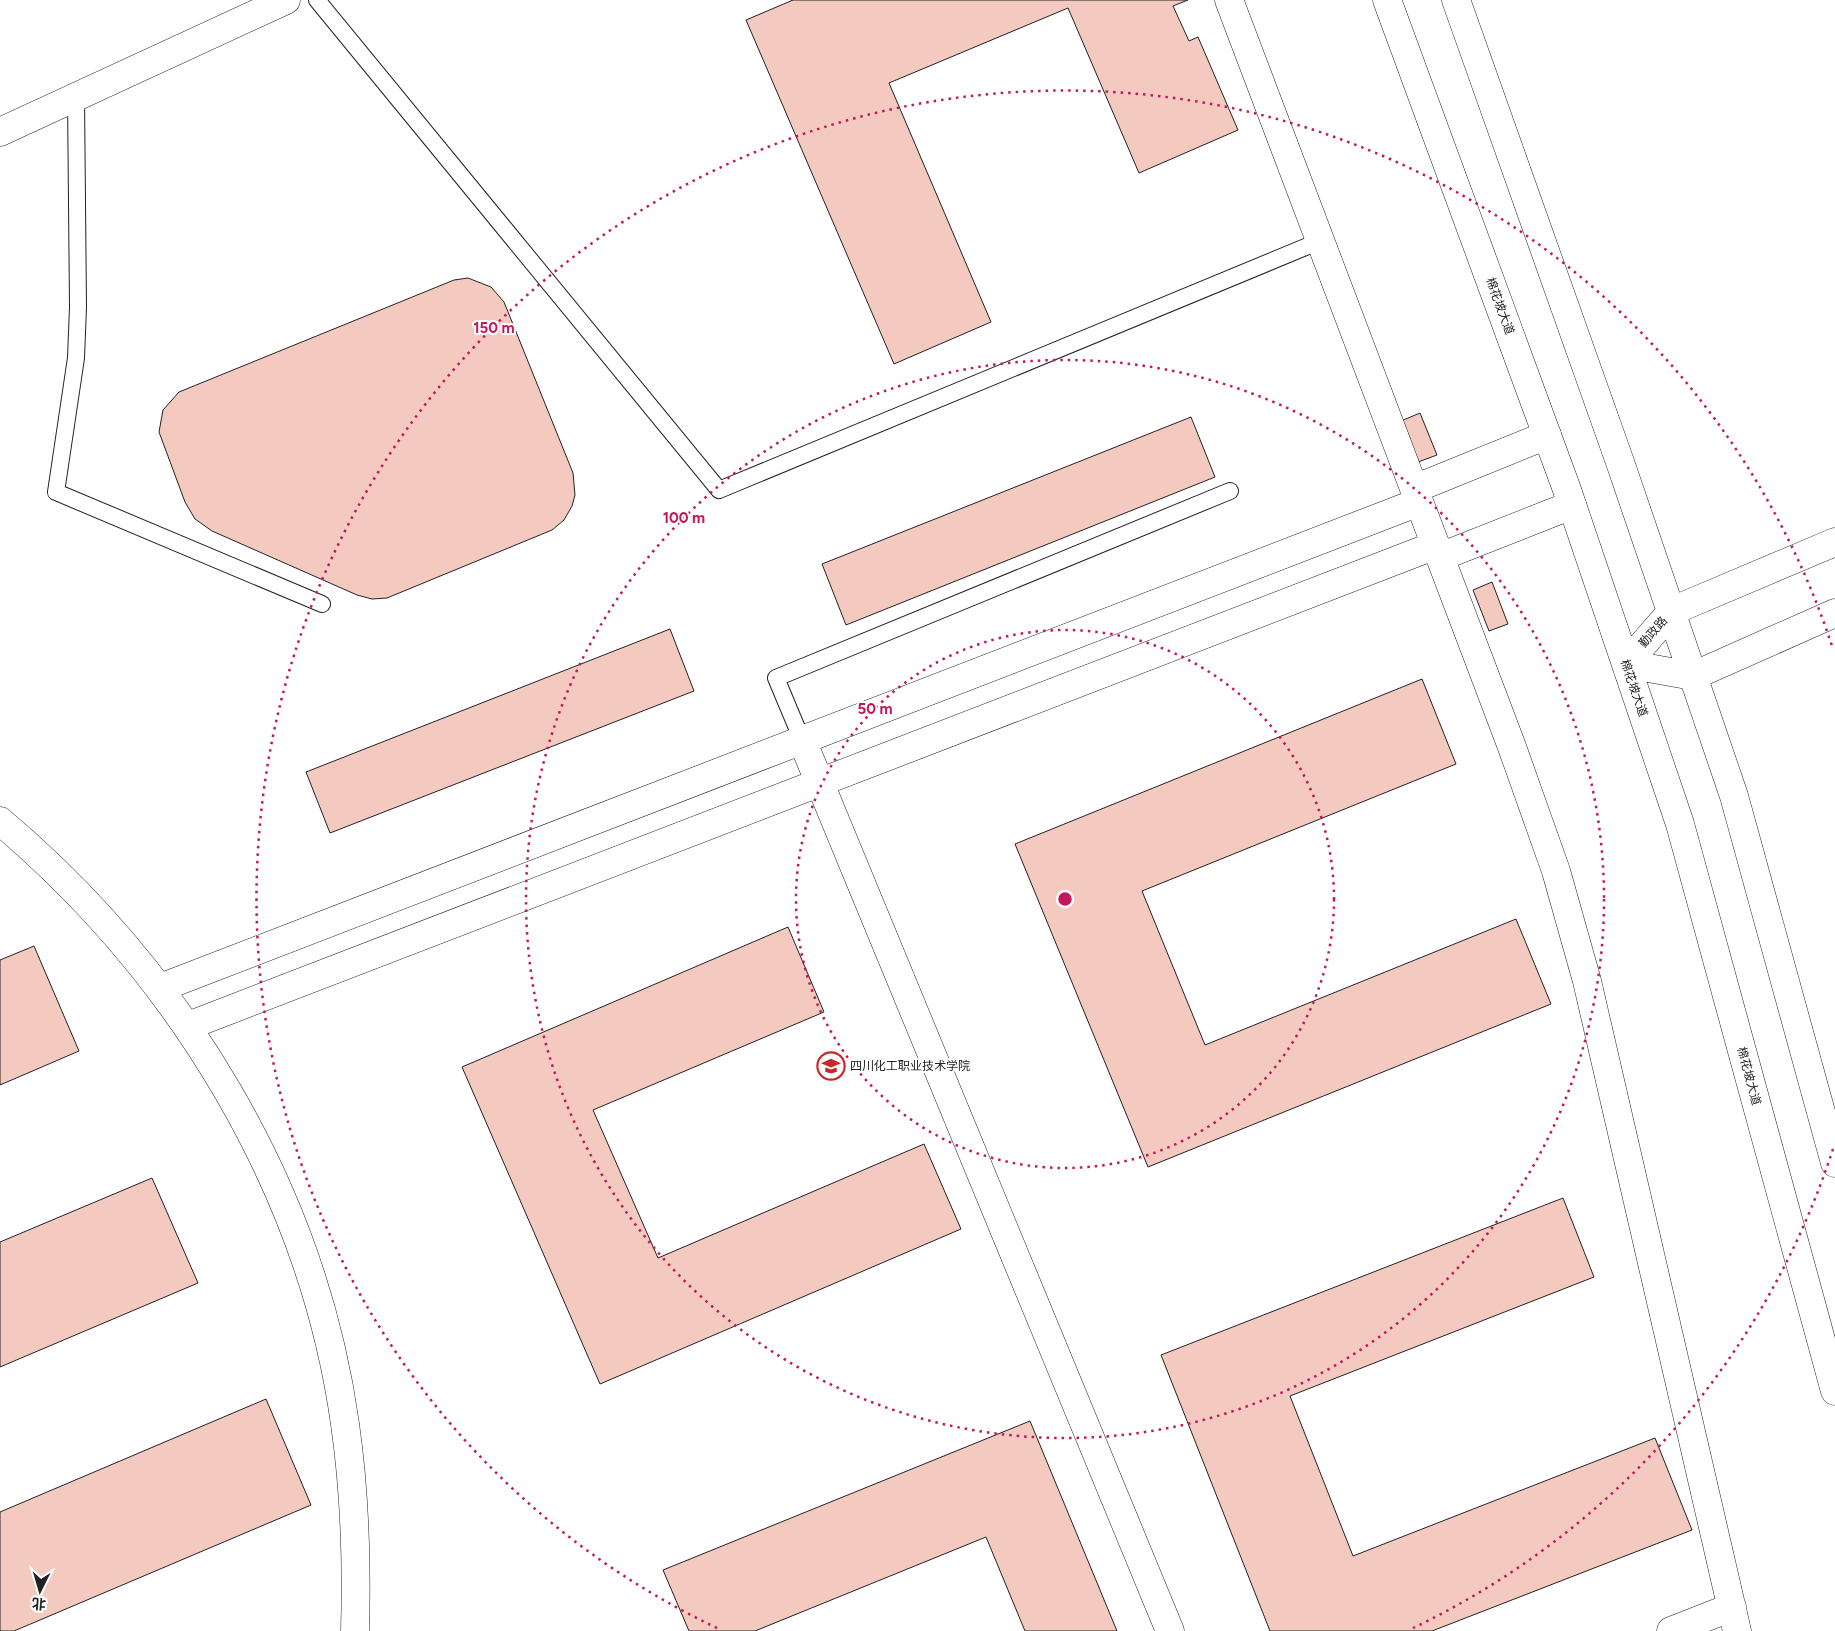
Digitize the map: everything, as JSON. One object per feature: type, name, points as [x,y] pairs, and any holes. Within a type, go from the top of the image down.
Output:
[{"type":"street","points":[[0,132],[286,0]]},
{"type":"street","points":[[1229,0],[1438,551],[1556,871],[1587,981],[1735,1619],[1671,1631]]},
{"type":"street","name":"棉花坡大道","points":[[1387,0],[1572,505],[1680,824],[1835,1391]]},
{"type":"street","points":[[1456,0],[1672,612],[1734,796],[1835,1163]]},
{"type":"street","points":[[160,988],[802,740],[1417,496],[1547,435]]},
{"type":"street","points":[[188,1026],[820,782],[1438,551],[1572,505]]},
{"type":"street","name":"勤政路","points":[[1626,664],[1672,612],[1835,542]]},
{"type":"street","points":[[1693,676],[1835,613]]},
{"type":"street","name":"勤政路","points":[[1626,664],[1693,676]]},
{"type":"street","points":[[802,740],[1170,1631]]},
{"type":"street","points":[[0,821],[43,857],[94,908],[160,988],[188,1026],[224,1083],[258,1147],[287,1213],[314,1290],[331,1351],[346,1431],[353,1494],[357,1566],[355,1631]]},
{"type":"lane","points":[[317,0],[719,490],[1320,241]]},
{"type":"lane","points":[[76,97],[78,297],[76,358],[56,492],[322,604]]},
{"type":"lane","points":[[802,740],[776,678],[1230,491]]},
{"type":"building","points":[[793,0],[1188,0],[1173,6],[1189,41],[1198,37],[1238,130],[1139,173],[1068,8],[889,83],[991,322],[894,364],[746,20]]},
{"type":"building","points":[[468,278],[491,287],[504,302],[573,473],[575,495],[572,506],[564,520],[552,530],[387,598],[372,599],[357,595],[212,531],[195,519],[185,502],[159,432],[163,410],[179,392],[454,280]]},
{"type":"building","points":[[1420,413],[1437,455],[1418,462],[1401,421]]},
{"type":"building","points":[[1191,417],[1215,477],[846,625],[822,564]]},
{"type":"building","points":[[1492,582],[1508,624],[1489,631],[1473,590]]},
{"type":"building","points":[[670,629],[694,691],[330,833],[306,772]]},
{"type":"building","points":[[1422,679],[1456,764],[1142,891],[1205,1045],[1516,919],[1551,1004],[1148,1167],[1015,844]]},
{"type":"building","points":[[788,927],[824,1012],[593,1110],[658,1258],[924,1144],[961,1229],[600,1384],[462,1067]]},
{"type":"building","points":[[34,946],[79,1051],[0,1085],[0,960]]},
{"type":"building","points":[[152,1178],[198,1283],[0,1367],[0,1242]]},
{"type":"building","points":[[1563,1198],[1594,1277],[1290,1396],[1353,1556],[1655,1438],[1692,1530],[1432,1631],[1270,1631],[1161,1355]]},
{"type":"building","points":[[266,1399],[311,1505],[14,1631],[0,1631],[0,1512]]},
{"type":"building","points":[[1030,1421],[1117,1631],[1025,1631],[986,1537],[755,1631],[689,1631],[663,1570]]},
{"type":"place","name":"四川化工职业技术学院","points":[[831,1066]]}]
